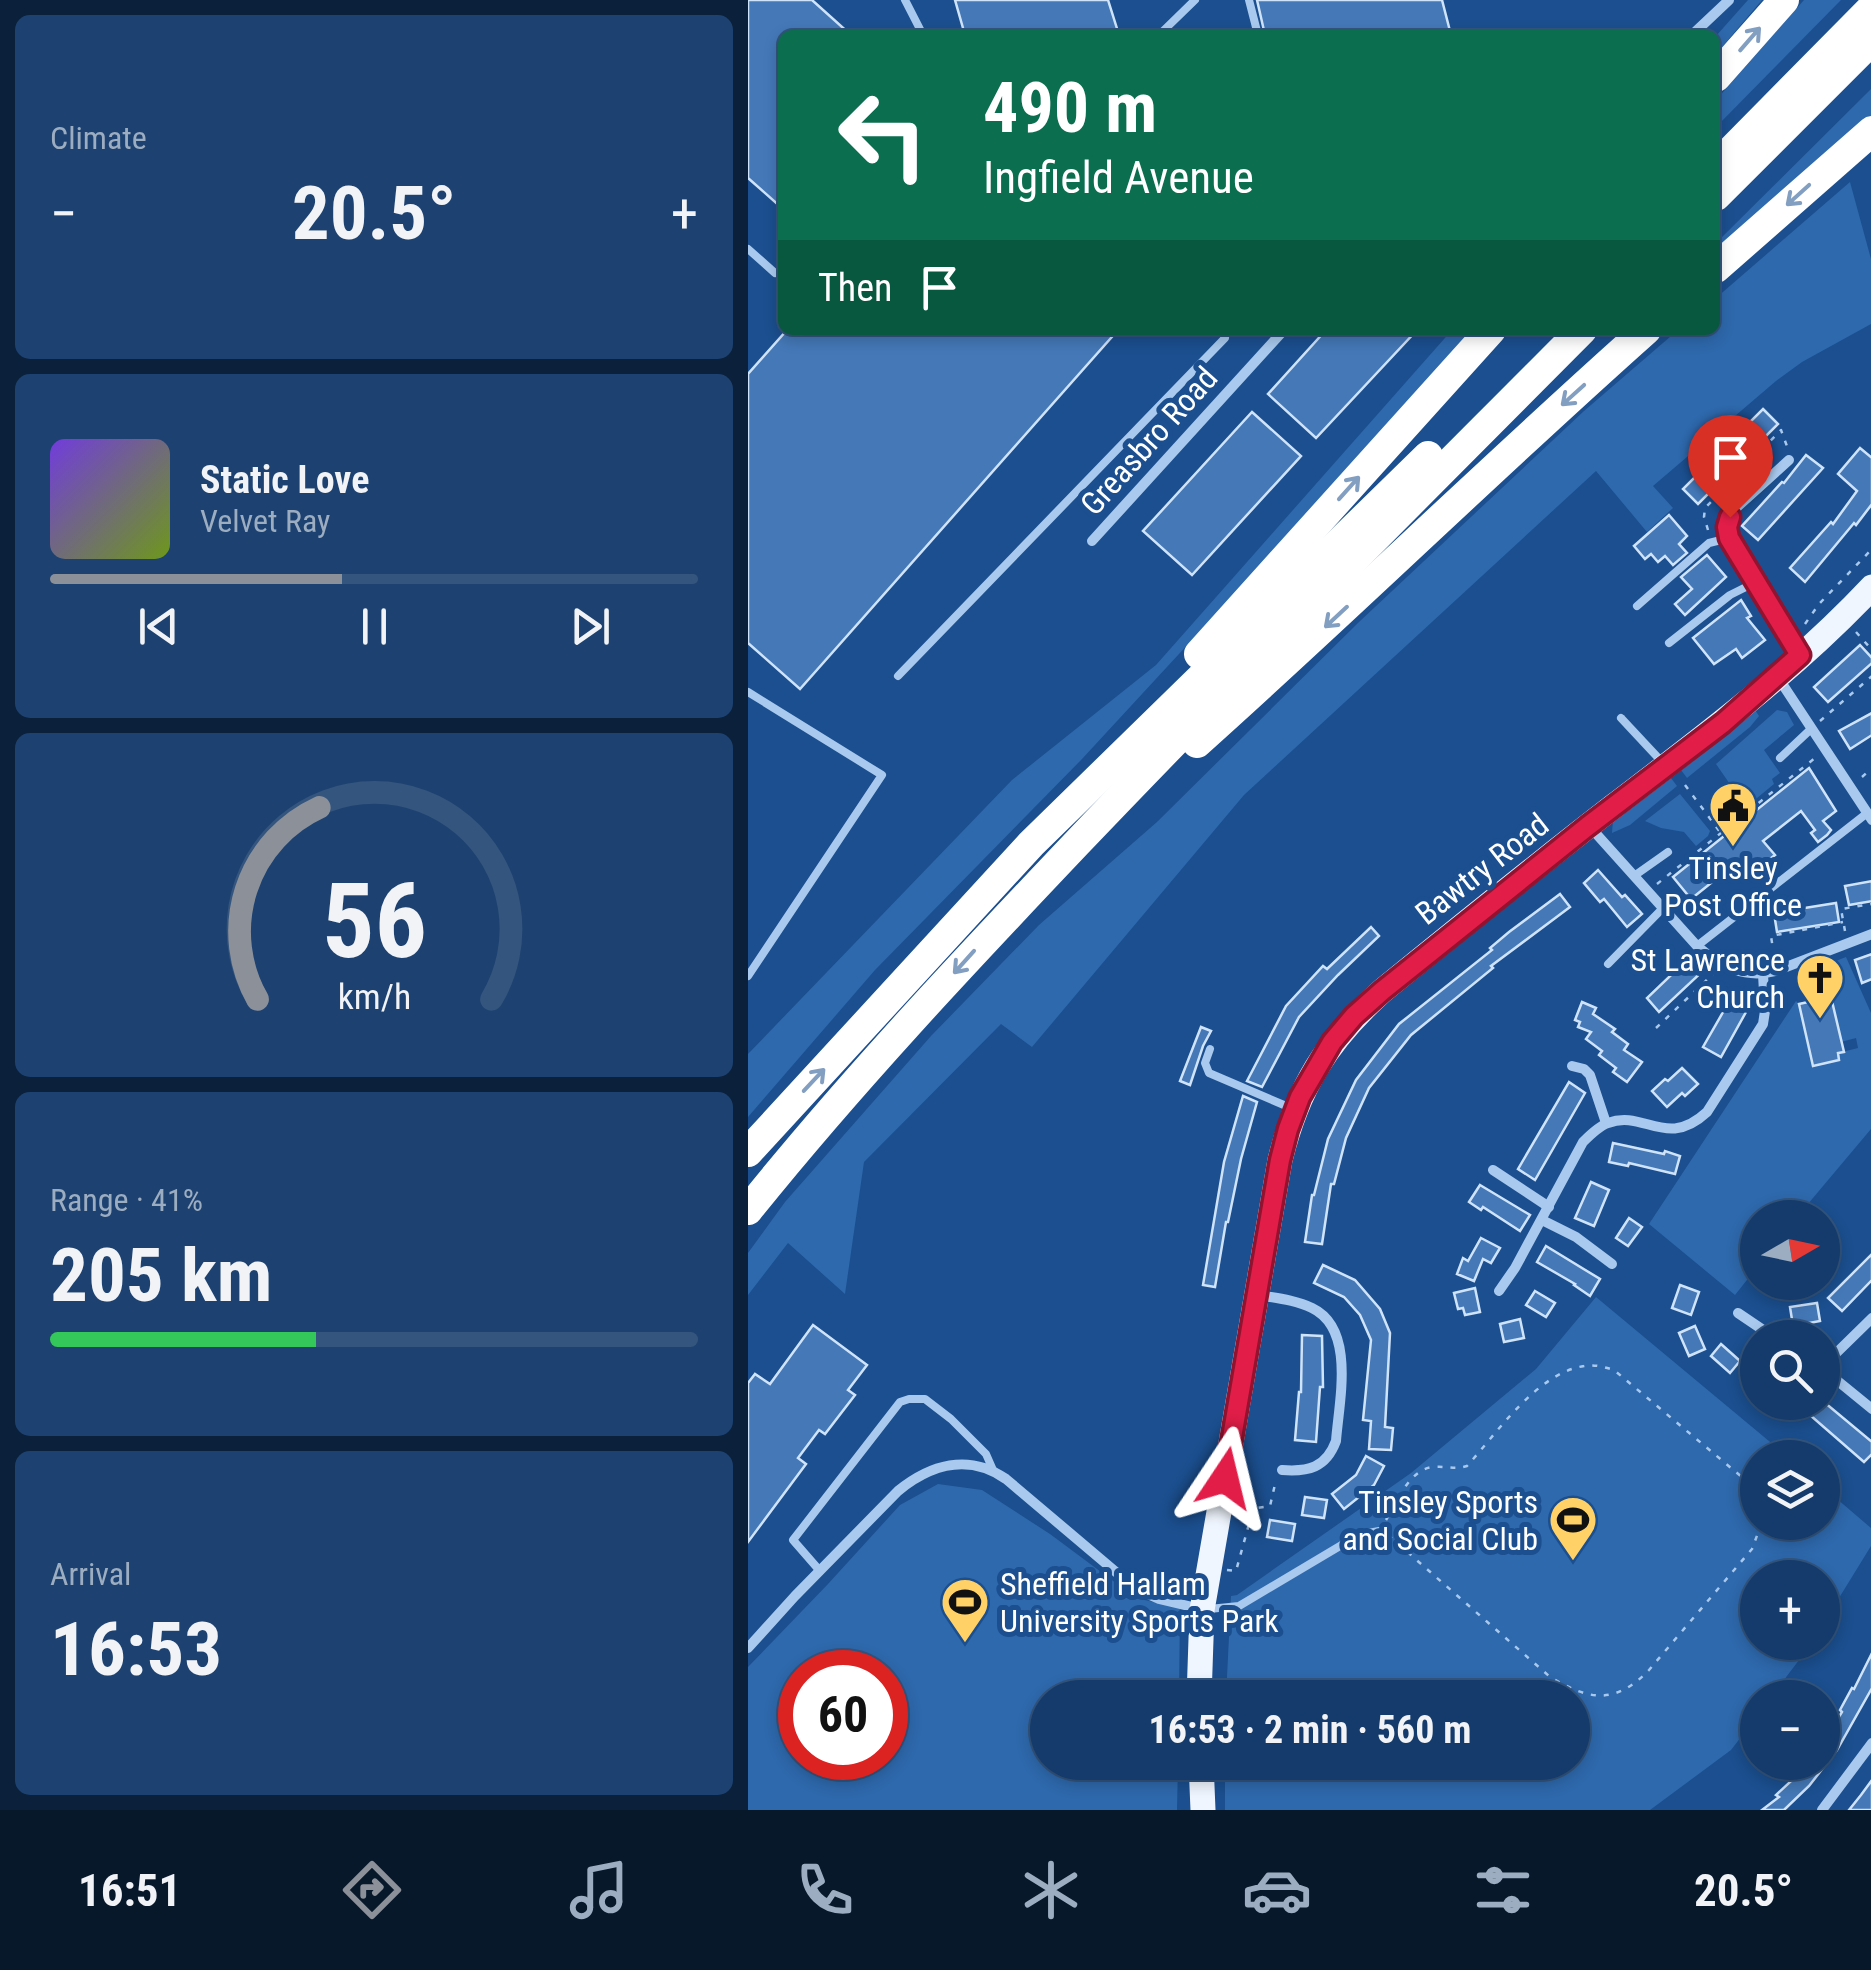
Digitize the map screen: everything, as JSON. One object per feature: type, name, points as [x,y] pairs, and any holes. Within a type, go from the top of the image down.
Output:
[{"type":"highway","points":[[1720,72],[1784,0]]},
{"type":"highway","points":[[1720,162],[1872,8]]},
{"type":"highway","points":[[1720,192],[1872,40]]},
{"type":"highway","points":[[1720,264],[1872,131]]},
{"type":"highway","points":[[1053,823],[1118,744],[1486,335]]},
{"type":"highway","points":[[748,1152],[1031,844],[1549,335]]},
{"type":"highway","points":[[748,1210],[814,1128],[987,937],[1207,706],[1577,335]]},
{"type":"highway","points":[[1031,891],[1296,654],[1640,335]]},
{"type":"main road","name":"Bawtry Road","points":[[1199,1680],[1202,1610],[1280,1160],[1300,1097],[1332,1042],[1354,1016],[1424,956],[1723,723],[1777,676],[1796,648],[1842,616],[1872,587]]},
{"type":"main road","points":[[1202,1780],[1203,1810]]},
{"type":"street","points":[[1697,30],[1729,0]]},
{"type":"street","name":"Greasbro Road","points":[[1092,541],[1279,335]]},
{"type":"street","points":[[1790,460],[1736,508],[1727,527],[1729,538],[1796,648]]},
{"type":"street","points":[[1777,676],[1869,817]]},
{"type":"street","points":[[1588,826],[1697,946],[1722,965],[1744,974],[1776,971],[1872,934]]},
{"type":"street","points":[[1499,1292],[1516,1268],[1583,1142],[1606,1123],[1628,1121],[1668,1130],[1680,1128],[1707,1112],[1763,1024],[1763,974]]},
{"type":"street","points":[[1572,1066],[1590,1075],[1606,1123]]},
{"type":"street","points":[[1492,1170],[1549,1207]]},
{"type":"street","points":[[1542,1220],[1576,1237],[1612,1264]]},
{"type":"street","points":[[1257,1295],[1316,1309],[1327,1318],[1340,1345],[1333,1449],[1316,1468],[1302,1472],[1282,1470]]},
{"type":"street","points":[[1738,1313],[1748,1320]]},
{"type":"street","points":[[1840,1351],[1872,1318]]},
{"type":"street","points":[[1840,1382],[1872,1409]]},
{"type":"street","points":[[748,1648],[916,1476],[966,1464],[993,1470],[1136,1589],[1202,1610]]},
{"type":"street","points":[[1822,1810],[1872,1743]]},
{"type":"lane","points":[[905,0],[920,30]]},
{"type":"lane","points":[[1165,30],[1195,0]]},
{"type":"lane","points":[[1249,0],[1257,30]]},
{"type":"lane","points":[[748,249],[775,273]]},
{"type":"lane","points":[[898,676],[1225,335]]},
{"type":"lane","points":[[1637,606],[1696,552],[1715,540],[1729,538]]},
{"type":"lane","points":[[1669,643],[1730,594],[1756,582]]},
{"type":"lane","points":[[748,692],[882,775],[748,976]]},
{"type":"lane","points":[[1621,718],[1666,766]]},
{"type":"lane","points":[[1780,758],[1811,729]]},
{"type":"lane","points":[[1697,946],[1869,817]]},
{"type":"lane","points":[[1634,876],[1668,852]]},
{"type":"lane","points":[[1608,964],[1663,908]]},
{"type":"lane","points":[[1210,1049],[1208,1073],[1295,1110]]},
{"type":"lane","points":[[820,1571],[792,1540],[900,1402],[924,1399],[986,1454],[993,1470]]},
{"type":"lane","points":[[1202,1610],[1239,1606],[1344,1543],[1379,1531]]},
{"type":"path","points":[[1715,540],[1707,527],[1705,508],[1781,430],[1790,460]]},
{"type":"path","points":[[1796,648],[1819,604],[1872,550]]},
{"type":"path","points":[[1842,616],[1872,650]]},
{"type":"path","points":[[1811,729],[1872,676]]},
{"type":"path","points":[[1647,891],[1824,750]]},
{"type":"path","points":[[1685,785],[1720,832]]},
{"type":"path","points":[[1847,944],[1841,909],[1872,904]]},
{"type":"path","points":[[1776,971],[1771,936],[1843,922]]},
{"type":"path","points":[[1656,1028],[1722,965]]},
{"type":"path","points":[[1740,1475],[1614,1370],[1588,1364],[1542,1384],[1467,1466],[1434,1466],[1415,1476],[1379,1531],[1392,1537],[1549,1676],[1571,1690],[1595,1697],[1634,1686],[1752,1549],[1755,1540]]},
{"type":"path","points":[[1209,1569],[1236,1571],[1252,1512],[1270,1506],[1282,1470]]},
{"type":"shaded area","points":[[1748,0],[1762,0],[1720,49],[1720,32]]},
{"type":"shaded area","points":[[1804,0],[1841,0],[1720,123],[1720,95]]},
{"type":"shaded area","points":[[1871,89],[1871,120],[1720,254],[1720,239]]},
{"type":"shaded area","points":[[1850,182],[1871,259],[1871,324],[1776,381],[1653,486],[1673,508],[1647,532],[1596,471],[1244,795],[1032,1047],[1001,1024],[864,1162],[845,1294],[788,1243],[748,1295],[748,1253],[785,1202],[931,1036],[1039,925],[1157,822],[1359,622],[1584,411],[1672,335],[1720,335],[1720,295]]},
{"type":"shaded area","points":[[1448,335],[1473,335],[1082,759],[875,970],[748,1117],[748,1054],[1012,780],[1156,665]]},
{"type":"shaded area","points":[[1753,707],[1759,716],[1750,727],[1687,778],[1678,766]]},
{"type":"shaded area","points":[[1777,710],[1787,712],[1794,725],[1764,750],[1780,773],[1772,779],[1774,784],[1751,803],[1743,803],[1716,764]]},
{"type":"shaded area","points":[[1668,774],[1677,786],[1630,825],[1612,833],[1613,820]]},
{"type":"shaded area","points":[[1680,794],[1710,831],[1696,846],[1684,832],[1645,821]]},
{"type":"shaded area","points":[[1846,957],[1871,1013],[1871,1129],[1811,1200],[1740,1200],[1740,1289],[1735,1295],[1649,1224],[1796,1001],[1813,1066],[1839,1060],[1838,1053],[1858,1048],[1856,1038],[1841,1042],[1823,966]]},
{"type":"shaded area","name":"Tinsley Sports and Social Club","points":[[1596,1297],[1768,1440],[1740,1440],[1740,1540],[1840,1540],[1840,1502],[1871,1528],[1871,1546],[1840,1596],[1840,1560],[1740,1560],[1740,1660],[1799,1660],[1784,1680],[1740,1680],[1740,1738],[1731,1750],[1650,1810],[1225,1810],[1225,1780],[1590,1780],[1590,1680],[1227,1680],[1231,1596],[1411,1473],[1536,1369]]},
{"type":"shaded area","name":"Sheffield Hallam University Sports Park","points":[[938,1484],[982,1490],[1050,1534],[1136,1598],[1180,1608],[1179,1680],[1030,1680],[1030,1780],[1178,1780],[1177,1810],[748,1810],[748,1667],[900,1505]]},
{"type":"building","points":[[748,0],[812,0],[845,30],[778,30],[778,205],[748,178]]},
{"type":"building","points":[[955,0],[1108,0],[1117,30],[964,30]]},
{"type":"building","points":[[1257,0],[1442,0],[1450,30],[1264,30]]},
{"type":"building","points":[[783,335],[1114,335],[800,689],[748,643],[748,374]]},
{"type":"building","points":[[1321,335],[1412,335],[1316,438],[1268,394]]},
{"type":"building","points":[[1763,409],[1778,424],[1698,504],[1683,489]]},
{"type":"building","points":[[1252,412],[1301,456],[1192,575],[1143,531]]},
{"type":"building","points":[[1860,448],[1872,458],[1872,504],[1805,582],[1790,568],[1833,524],[1857,491],[1838,474]]},
{"type":"building","points":[[1806,455],[1823,468],[1758,540],[1742,526]]},
{"type":"building","points":[[1669,515],[1687,536],[1679,544],[1687,553],[1673,565],[1665,556],[1658,562],[1651,554],[1645,559],[1634,546]]},
{"type":"building","points":[[1707,555],[1726,577],[1685,615],[1675,604],[1692,589],[1681,577]]},
{"type":"building","points":[[1741,600],[1751,616],[1747,618],[1765,640],[1742,658],[1736,649],[1714,664],[1693,638]]},
{"type":"building","points":[[1860,645],[1872,663],[1828,702],[1814,687]]},
{"type":"building","points":[[1872,713],[1872,735],[1850,749],[1839,731]]},
{"type":"building","points":[[1809,768],[1836,811],[1823,821],[1831,830],[1827,835],[1818,842],[1811,833],[1815,830],[1801,811],[1763,841],[1775,855],[1757,869],[1746,855],[1691,899],[1673,877]]},
{"type":"building","points":[[1598,870],[1642,914],[1627,927],[1604,899],[1600,902],[1584,883]]},
{"type":"building","points":[[1872,881],[1872,901],[1849,905],[1845,886]]},
{"type":"building","points":[[1560,894],[1570,907],[1491,966],[1411,1035],[1369,1088],[1331,1184],[1322,1244],[1305,1242],[1312,1195],[1328,1139],[1356,1080],[1399,1024]]},
{"type":"building","points":[[1836,903],[1839,922],[1777,932],[1774,913]]},
{"type":"building","points":[[1371,927],[1379,936],[1299,1017],[1262,1087],[1247,1081],[1286,1006],[1323,966],[1327,969]]},
{"type":"building","points":[[1872,954],[1872,979],[1862,983],[1855,960]]},
{"type":"building","points":[[1692,955],[1705,969],[1659,1012],[1647,998]]},
{"type":"building","points":[[1734,993],[1751,1003],[1721,1057],[1703,1047]]},
{"type":"building","name":"St Lawrence Church","points":[[1831,997],[1844,1052],[1838,1053],[1839,1060],[1813,1066],[1799,1004]]},
{"type":"building","points":[[1582,1002],[1596,1008],[1593,1014],[1615,1029],[1612,1032],[1628,1044],[1624,1050],[1642,1062],[1627,1082],[1599,1055],[1602,1051],[1586,1039],[1591,1032],[1578,1027],[1580,1022],[1575,1020]]},
{"type":"building","points":[[1201,1027],[1211,1031],[1190,1085],[1180,1081]]},
{"type":"building","points":[[1682,1068],[1698,1084],[1667,1107],[1652,1091]]},
{"type":"building","points":[[1569,1082],[1585,1093],[1535,1180],[1518,1169]]},
{"type":"building","points":[[1243,1096],[1257,1102],[1226,1222],[1215,1287],[1203,1285],[1224,1162]]},
{"type":"building","points":[[1613,1143],[1680,1156],[1675,1174],[1609,1162]]},
{"type":"building","points":[[1591,1182],[1609,1190],[1594,1226],[1575,1218]]},
{"type":"building","points":[[1480,1185],[1530,1215],[1520,1231],[1469,1202]]},
{"type":"building","points":[[1629,1218],[1642,1227],[1628,1246],[1616,1238]]},
{"type":"building","points":[[1481,1238],[1500,1248],[1491,1263],[1483,1259],[1474,1281],[1457,1274],[1463,1258],[1468,1261]]},
{"type":"building","points":[[1546,1246],[1600,1279],[1590,1296],[1537,1262]]},
{"type":"building","points":[[1872,1254],[1872,1280],[1842,1311],[1830,1300],[1840,1300],[1840,1286]]},
{"type":"building","points":[[1323,1265],[1355,1280],[1380,1309],[1390,1333],[1385,1427],[1393,1428],[1391,1450],[1369,1449],[1371,1421],[1363,1420],[1371,1340],[1360,1315],[1344,1297],[1314,1283]]},
{"type":"building","points":[[1680,1285],[1699,1292],[1691,1315],[1672,1308]]},
{"type":"building","points":[[1475,1288],[1480,1312],[1465,1315],[1463,1308],[1458,1309],[1454,1293]]},
{"type":"building","points":[[1535,1291],[1555,1303],[1546,1317],[1526,1305]]},
{"type":"building","points":[[1817,1303],[1820,1320],[1792,1320],[1790,1307]]},
{"type":"building","points":[[1520,1319],[1524,1338],[1504,1342],[1500,1324]]},
{"type":"building","points":[[813,1325],[867,1365],[848,1390],[855,1395],[825,1434],[819,1430],[798,1458],[806,1464],[748,1542],[748,1383],[755,1374],[770,1384]]},
{"type":"building","points":[[1695,1326],[1705,1349],[1689,1356],[1679,1333]]},
{"type":"building","points":[[1302,1335],[1322,1336],[1323,1387],[1316,1442],[1295,1440]]},
{"type":"building","points":[[1721,1344],[1740,1361],[1730,1373],[1711,1356]]},
{"type":"building","points":[[1840,1415],[1872,1442],[1872,1454],[1864,1462],[1816,1420],[1840,1420]]},
{"type":"building","points":[[1366,1456],[1384,1466],[1374,1485],[1344,1509],[1332,1494],[1356,1475]]},
{"type":"building","points":[[1305,1497],[1327,1500],[1324,1518],[1302,1515]]},
{"type":"building","points":[[1270,1520],[1295,1524],[1292,1541],[1267,1537]]},
{"type":"building","points":[[1872,1653],[1872,1688],[1840,1745],[1840,1710]]},
{"type":"building","points":[[1792,1780],[1814,1780],[1784,1810],[1762,1810],[1779,1797],[1776,1795]]},
{"type":"building","points":[[1872,1780],[1872,1810],[1849,1810],[1861,1795]]},
{"type":"place","name":"Tinsley Post Office","points":[[1733,848]]},
{"type":"place","name":"St Lawrence Church","points":[[1820,1020]]},
{"type":"place","name":"Tinsley Sports and Social Club","points":[[1573,1562]]},
{"type":"place","name":"Sheffield Hallam University Sports Park","points":[[965,1644]]},
{"type":"route","points":[[1225,1478],[1282,1153],[1300,1097],[1332,1042],[1382,991],[1723,723],[1800,655],[1729,538],[1730,517]]}]
